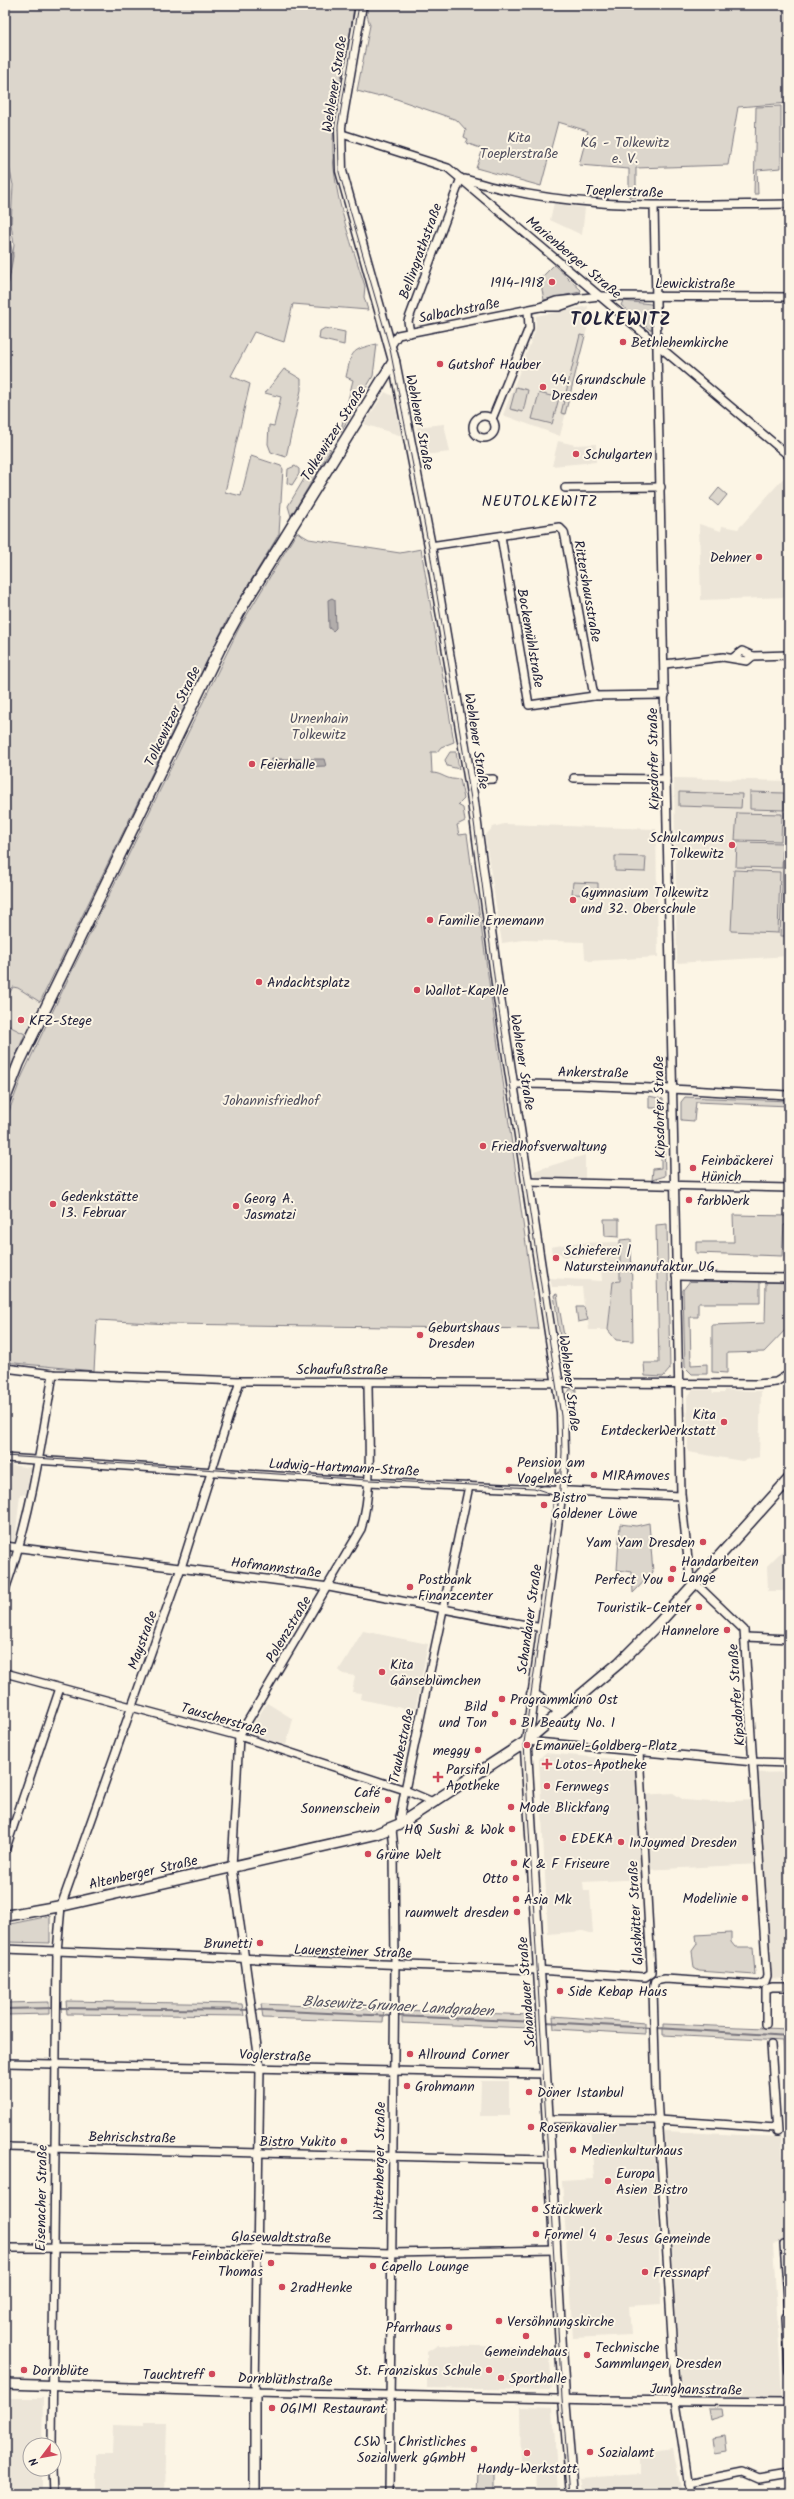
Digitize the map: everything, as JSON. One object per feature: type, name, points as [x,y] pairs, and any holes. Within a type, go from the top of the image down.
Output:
[{"type":"main road","name":"Wehlener Straße","points":[[361,5],[339,133],[343,182],[394,361],[430,546],[469,780],[512,1084],[557,1382],[563,1440],[561,1490]]},
{"type":"main road","name":"Tolkewitzer Straße","points":[[5,1099],[23,1056],[222,644],[244,604],[394,361]]},
{"type":"main road","name":"Altenberger Straße","points":[[5,1916],[61,1906],[392,1829],[526,1741],[631,1651],[789,1479]]},
{"type":"main road","name":"Schandauer Straße","points":[[561,1490],[526,1741],[538,1970],[564,2398],[572,2494]]},
{"type":"main road","points":[[532,1694],[561,1711]]},
{"type":"street","name":"Marienberger Straße","points":[[339,133],[448,168],[789,456]]},
{"type":"street","name":"Toeplerstraße","points":[[461,178],[546,197],[604,205],[654,206],[789,204]]},
{"type":"street","name":"Bellingrathstraße","points":[[410,333],[408,321],[461,178]]},
{"type":"street","name":"Kipsdorfer Straße","points":[[654,206],[673,1090],[673,1186],[680,1383],[681,1496],[690,1578],[744,1630],[754,1762],[767,1976],[765,1993],[766,2024]]},
{"type":"street","name":"Salbachstraße","points":[[390,347],[398,335],[540,308],[556,301],[600,296]]},
{"type":"street","name":"Lewickistraße","points":[[600,296],[789,297]]},
{"type":"street","points":[[492,419],[529,328],[528,310]]},
{"type":"street","points":[[565,488],[661,487]]},
{"type":"street","name":"Rittershausstraße","points":[[430,546],[501,536],[554,526],[564,532],[594,696]]},
{"type":"street","name":"Bockemühlstraße","points":[[501,536],[529,705],[594,696],[665,695]]},
{"type":"street","points":[[664,664],[734,657],[742,651],[753,656],[789,655]]},
{"type":"street","points":[[574,778],[666,779]]},
{"type":"street","points":[[469,780],[493,780]]},
{"type":"street","name":"Ankerstraße","points":[[512,1084],[643,1086],[673,1090],[789,1095]]},
{"type":"street","points":[[527,1182],[789,1188]]},
{"type":"street","points":[[676,1276],[789,1278]]},
{"type":"street","name":"Schaufußstraße","points":[[5,1368],[53,1374],[240,1381],[368,1382],[766,1384],[776,1382],[789,1374]]},
{"type":"street","points":[[5,1590],[20,1548],[39,1460],[53,1374]]},
{"type":"street","name":"Maystraße","points":[[57,1952],[61,1906],[182,1568],[240,1381]]},
{"type":"street","name":"Polenzstraße","points":[[255,2392],[260,2068],[232,1866],[239,1736],[329,1587],[361,1529],[366,1513],[368,1482],[368,1382]]},
{"type":"street","name":"Ludwig-Hartmann-Straße","points":[[5,1458],[368,1482],[681,1496]]},
{"type":"street","name":"Traubestraße","points":[[402,1823],[400,1816],[405,1790],[469,1486]]},
{"type":"street","name":"Hofmannstraße","points":[[5,1546],[329,1587],[542,1628]]},
{"type":"street","points":[[745,1637],[789,1639]]},
{"type":"street","name":"Tauscherstraße","points":[[5,1673],[239,1736],[405,1790],[433,1802]]},
{"type":"street","points":[[5,1851],[60,1688]]},
{"type":"street","points":[[526,1741],[754,1762],[789,1763]]},
{"type":"street","name":"Glashütter Straße","points":[[639,1752],[651,1967],[648,1976]]},
{"type":"street","name":"Wittenberger Straße","points":[[389,2494],[393,2023],[395,1966],[394,1849],[392,1829]]},
{"type":"street","name":"Lauensteiner Straße","points":[[5,1950],[395,1966],[538,1970],[640,1977],[648,1976]]},
{"type":"street","name":"Eisenacher Straße","points":[[52,2437],[57,1952]]},
{"type":"street","name":"Glashütter Straße","points":[[658,2120],[652,1989],[656,1982],[665,1979],[767,1985]]},
{"type":"street","points":[[767,1985],[789,1987]]},
{"type":"street","points":[[548,2119],[658,2120],[776,2130],[771,2045]]},
{"type":"street","name":"Voglerstraße","points":[[5,2063],[545,2074]]},
{"type":"street","points":[[658,2120],[676,2401],[690,2494]]},
{"type":"street","name":"Behrischstraße","points":[[5,2147],[550,2160]]},
{"type":"street","points":[[784,2244],[788,2315],[789,2371]]},
{"type":"street","name":"Glasewaldtstraße","points":[[5,2248],[257,2249],[391,2253],[556,2250]]},
{"type":"street","name":"Dornblüthstraße","points":[[5,2384],[390,2396],[564,2398]]},
{"type":"street","points":[[255,2392],[255,2494]]},
{"type":"street","name":"Junghansstraße","points":[[564,2398],[600,2400],[789,2402]]},
{"type":"street","points":[[688,2483],[743,2472],[759,2479],[789,2474]]},
{"type":"street","points":[[52,2477],[52,2494]]},
{"type":"shaded area","points":[[5,169],[10,192],[8,230],[13,256],[8,287],[6,347],[8,360],[5,402]]},
{"type":"shaded area","name":"Kita Toeplerstraße","points":[[554,203],[585,208],[582,235],[550,220]]},
{"type":"shaded area","name":"44. Grundschule Dresden","points":[[588,306],[586,320],[589,321],[560,436],[503,415],[535,331],[536,316]]},
{"type":"shaded area","points":[[385,392],[393,396],[402,436],[364,424]]},
{"type":"shaded area","points":[[444,424],[450,452],[423,455],[417,427]]},
{"type":"shaded area","name":"Schulgarten","points":[[558,441],[575,445],[596,444],[596,462],[552,466]]},
{"type":"shaded area","points":[[789,472],[789,597],[701,600],[699,524],[721,531],[722,526],[738,529]]},
{"type":"shaded area","points":[[332,598],[335,600],[336,628],[333,631],[329,628],[328,600]]},
{"type":"shaded area","points":[[272,759],[324,759],[326,766],[272,768],[270,761]]},
{"type":"shaded area","name":"Schulcampus Tolkewitz","points":[[674,778],[789,781],[789,956],[677,963]]},
{"type":"shaded area","name":"Schulcampus Tolkewitz","points":[[504,824],[656,829],[658,957],[589,961],[585,958],[584,942],[524,940],[502,943],[485,836],[493,827]]},
{"type":"shaded area","points":[[13,987],[18,988],[40,1002],[25,1034],[5,1024],[5,1001]]},
{"type":"shaded area","points":[[585,1155],[585,1179],[538,1178],[535,1176],[534,1171]]},
{"type":"shaded area","points":[[620,1242],[620,1282],[613,1282],[608,1330],[589,1330],[587,1315],[585,1315],[582,1287],[552,1287],[550,1278],[602,1281],[600,1257],[563,1257],[560,1253],[552,1254],[551,1247],[573,1243]]},
{"type":"shaded area","name":"Kita EntdeckerWerkstatt","points":[[693,1390],[712,1390],[713,1393],[724,1393],[724,1390],[761,1391],[759,1457],[742,1461],[688,1452],[687,1397]]},
{"type":"shaded area","points":[[5,1464],[31,1468],[26,1495],[20,1494],[15,1541],[5,1541]]},
{"type":"shaded area","points":[[789,1544],[789,1591],[768,1591],[767,1566]]},
{"type":"shaded area","name":"Kita Gänseblümchen","points":[[363,1631],[428,1644],[415,1711],[360,1699],[361,1693],[352,1692],[355,1676],[343,1674],[339,1670]]},
{"type":"shaded area","points":[[267,1703],[293,1719],[286,1745],[247,1734]]},
{"type":"shaded area","points":[[545,1753],[639,1761],[641,1795],[673,1793],[684,1800],[711,1802],[755,1800],[753,1773],[789,1772],[789,1979],[766,1978],[759,1864],[644,1870],[645,1879],[583,1882],[584,1891],[590,1891],[593,1934],[583,1931],[548,1934],[539,1759]]},
{"type":"shaded area","points":[[481,2081],[509,2081],[509,2116],[480,2116]]},
{"type":"shaded area","points":[[654,2122],[661,2304],[629,2306],[631,2335],[573,2338],[562,2181],[594,2179],[590,2123]]},
{"type":"shaded area","points":[[665,2131],[781,2137],[789,2242],[773,2244],[782,2397],[681,2396]]},
{"type":"shaded area","name":"St. Franziskus Schule","points":[[438,2345],[519,2347],[519,2351],[549,2349],[552,2388],[549,2390],[427,2388],[427,2352]]},
{"type":"shaded area","points":[[5,2398],[43,2398],[42,2437],[22,2437],[22,2477],[42,2477],[42,2494],[5,2494]]},
{"type":"shaded area","points":[[520,2407],[553,2408],[558,2494],[537,2494],[536,2467],[521,2467]]},
{"type":"shaded area","points":[[143,2423],[167,2423],[165,2494],[96,2494],[96,2454],[112,2454],[113,2425],[143,2426]]},
{"type":"shaded area","points":[[673,2448],[682,2494],[583,2494],[580,2478],[640,2474],[640,2453]]},
{"type":"green space","points":[[5,5],[354,5],[336,106],[333,159],[338,196],[365,286],[364,297],[368,310],[293,304],[284,342],[254,332],[231,376],[250,384],[225,492],[241,496],[251,456],[281,466],[283,469],[279,534],[226,622],[40,1002],[18,988],[13,987],[5,1001],[5,402],[8,360],[6,347],[8,287],[14,245],[11,224],[13,185],[5,148],[5,129],[9,129],[5,118]]},
{"type":"green space","name":"KG - Tolkewitz e. V.","points":[[368,5],[789,5],[789,103],[738,107],[728,165],[636,168],[636,197],[629,197],[629,169],[579,165],[588,131],[558,122],[541,186],[476,168],[483,149],[466,143],[468,139],[464,137],[466,130],[457,120],[385,95],[376,96],[357,91],[370,25],[367,15]]},
{"type":"green space","points":[[781,106],[781,168],[757,170],[758,194],[754,194],[756,107]]},
{"type":"green space","points":[[554,265],[581,290],[580,292],[544,300],[540,279]]},
{"type":"green space","points":[[623,301],[651,304],[653,308],[653,328],[650,330],[621,305]]},
{"type":"green space","points":[[325,328],[345,332],[344,345],[319,339],[320,331]]},
{"type":"green space","points":[[580,335],[585,336],[565,414],[561,413]]},
{"type":"green space","points":[[377,344],[373,376],[340,433],[353,380],[346,377],[351,357],[357,350]]},
{"type":"green space","points":[[284,369],[301,379],[301,390],[286,457],[271,452],[268,444],[269,425],[274,426],[281,397],[265,393]]},
{"type":"green space","points":[[516,387],[528,390],[523,412],[510,409]]},
{"type":"green space","points":[[539,393],[559,398],[552,424],[532,419]]},
{"type":"green space","points":[[323,447],[331,449],[291,516],[288,506]]},
{"type":"green space","points":[[295,466],[299,469],[299,474],[292,485],[287,483],[288,469]]},
{"type":"green space","points":[[719,488],[727,495],[718,506],[710,499]]},
{"type":"green space","name":"Johannisfriedhof","points":[[297,532],[309,539],[400,553],[421,549],[454,742],[441,747],[437,752],[431,752],[432,773],[436,773],[451,779],[460,779],[464,799],[458,805],[463,808],[465,821],[457,825],[459,835],[467,834],[538,1329],[169,1324],[97,1320],[94,1371],[5,1362],[5,1122],[22,1076],[239,628]]},
{"type":"green space","points":[[450,752],[456,752],[459,769],[447,766],[445,760]]},
{"type":"green space","points":[[679,792],[742,794],[741,808],[679,806]]},
{"type":"green space","points":[[750,792],[784,793],[784,810],[750,809]]},
{"type":"green space","points":[[785,812],[789,812],[788,936],[780,936]]},
{"type":"green space","points":[[737,813],[782,814],[781,841],[735,840]]},
{"type":"green space","points":[[737,842],[783,843],[782,868],[736,867]]},
{"type":"green space","points":[[615,856],[646,857],[645,872],[615,871]]},
{"type":"green space","points":[[734,870],[780,872],[778,933],[731,931]]},
{"type":"green space","points":[[573,882],[598,883],[598,895],[572,894]]},
{"type":"green space","points":[[5,1024],[25,1034],[5,1082]]},
{"type":"green space","points":[[649,1096],[663,1099],[665,1176],[652,1180],[653,1169],[661,1168],[661,1108],[649,1108]]},
{"type":"green space","points":[[685,1097],[789,1101],[789,1106],[696,1102],[694,1121],[681,1120],[681,1102]]},
{"type":"green space","points":[[733,1215],[789,1216],[789,1225],[784,1225],[782,1256],[696,1253],[696,1242],[734,1242]]},
{"type":"green space","points":[[604,1219],[619,1219],[619,1237],[605,1236]]},
{"type":"green space","points":[[667,1224],[670,1369],[663,1377],[645,1376],[644,1363],[659,1363],[656,1225]]},
{"type":"green space","points":[[631,1239],[633,1341],[616,1340],[608,1330],[613,1282],[620,1281],[620,1240]]},
{"type":"green space","points":[[690,1281],[760,1281],[760,1303],[698,1303],[698,1317],[690,1317],[691,1365],[707,1364],[707,1374],[692,1374],[685,1367],[683,1290]]},
{"type":"green space","points":[[766,1282],[789,1283],[789,1326],[764,1352],[727,1353],[727,1373],[712,1372],[712,1325],[765,1323]]},
{"type":"green space","points":[[557,1294],[564,1336],[560,1337],[554,1295]]},
{"type":"green space","points":[[576,1307],[584,1307],[588,1320],[578,1322]]},
{"type":"green space","points":[[570,1389],[576,1389],[574,1410],[570,1410],[568,1393]]},
{"type":"green space","points":[[649,1523],[653,1572],[633,1593],[632,1572],[617,1570],[620,1524],[636,1526]]},
{"type":"green space","points":[[50,1916],[50,1943],[5,1942],[5,1925]]},
{"type":"green space","points":[[731,1933],[731,1942],[735,1947],[753,1947],[755,1975],[699,1971],[694,1968],[692,1951],[697,1944],[696,1935]]},
{"type":"green space","points":[[66,2001],[242,2004],[244,2016],[67,2014]]},
{"type":"green space","points":[[49,2002],[49,2014],[5,2015],[5,2003]]},
{"type":"green space","points":[[261,2004],[384,2009],[383,2022],[263,2018]]},
{"type":"green space","points":[[402,2010],[530,2015],[530,2028],[402,2023]]},
{"type":"green space","points":[[553,2016],[645,2023],[645,2034],[554,2029]]},
{"type":"green space","points":[[663,2024],[789,2029],[789,2135],[783,2041],[663,2035]]},
{"type":"green space","points":[[708,2409],[722,2409],[723,2416],[710,2420]]},
{"type":"green space","points":[[725,2436],[727,2452],[715,2454],[713,2438]]},
{"type":"green space","points":[[478,2472],[494,2472],[494,2494],[477,2494]]},
{"type":"waterway","name":"Blasewitz‐Grunaer Landgraben","points":[[5,2009],[54,2008]]},
{"type":"waterway","name":"Blasewitz‐Grunaer Landgraben","points":[[59,2008],[263,2010],[392,2016]]},
{"type":"waterway","name":"Blasewitz‐Grunaer Landgraben","points":[[397,2016],[538,2022]]},
{"type":"waterway","name":"Blasewitz‐Grunaer Landgraben","points":[[545,2022],[652,2028]]},
{"type":"waterway","name":"Blasewitz‐Grunaer Landgraben","points":[[656,2028],[789,2036]]},
{"type":"tram line","points":[[359,5],[338,126],[339,172],[390,349],[429,547],[471,799],[496,991],[561,1416],[562,1452],[560,1490],[524,1743],[562,2398],[570,2494]]},
{"type":"tram line","points":[[5,1456],[368,1480],[534,1488],[552,1494],[558,1505]]},
{"type":"tram line","points":[[539,1487],[552,1483],[559,1472]]},
{"type":"place","name":"1914-1918","points":[[552,282]]},
{"type":"place","name":"Bethlehemkirche","points":[[623,342]]},
{"type":"place","name":"Gutshof Hauber","points":[[440,364]]},
{"type":"place","name":"44. Grundschule Dresden","points":[[543,387]]},
{"type":"place","name":"Schulgarten","points":[[576,454]]},
{"type":"place","name":"Dehner","points":[[759,557]]},
{"type":"place","name":"Feierhalle","points":[[252,764]]},
{"type":"place","name":"Schulcampus Tolkewitz","points":[[732,845]]},
{"type":"place","name":"Gymnasium Tolkewitz und 32. Oberschule","points":[[573,900]]},
{"type":"place","name":"Familie Ernemann","points":[[430,920]]},
{"type":"place","name":"Andachtsplatz","points":[[259,982]]},
{"type":"place","name":"Wallot-Kapelle","points":[[417,990]]},
{"type":"place","name":"KFZ-Stege","points":[[21,1020]]},
{"type":"place","name":"Friedhofsverwaltung","points":[[483,1146]]},
{"type":"place","name":"Feinbäckerei Hünich","points":[[693,1168]]},
{"type":"place","name":"farbWerk","points":[[689,1200]]},
{"type":"place","name":"Gedenkstätte 13. Februar","points":[[53,1204]]},
{"type":"place","name":"Georg A. Jasmatzi","points":[[236,1206]]},
{"type":"place","name":"Schieferei | Natursteinmanufaktur UG","points":[[556,1258]]},
{"type":"place","name":"Geburtshaus Dresden","points":[[420,1335]]},
{"type":"place","name":"Kita EntdeckerWerkstatt","points":[[724,1422]]},
{"type":"place","name":"Pension am Vogelnest","points":[[509,1470]]},
{"type":"place","name":"MIRAmoves","points":[[594,1475]]},
{"type":"place","name":"Bistro Goldener Löwe","points":[[544,1505]]},
{"type":"place","name":"Yam Yam Dresden","points":[[703,1542]]},
{"type":"place","name":"Handarbeiten Lange","points":[[673,1569]]},
{"type":"place","name":"Perfect You","points":[[671,1579]]},
{"type":"place","name":"Postbank Finanzcenter","points":[[410,1587]]},
{"type":"place","name":"Touristik-Center","points":[[699,1607]]},
{"type":"place","name":"Hannelore","points":[[727,1630]]},
{"type":"place","name":"Kita Gänseblümchen","points":[[382,1672]]},
{"type":"place","name":"Programmkino Ost","points":[[502,1699]]},
{"type":"place","name":"Bild und Ton","points":[[495,1714]]},
{"type":"place","name":"B1 Beauty No. 1","points":[[513,1722]]},
{"type":"place","name":"Emanuel-Goldberg-Platz","points":[[527,1745]]},
{"type":"place","name":"meggy","points":[[478,1750]]},
{"type":"place","name":"Lotos-Apotheke","points":[[547,1764]]},
{"type":"place","name":"Parsifal Apotheke","points":[[438,1777]]},
{"type":"place","name":"Fernwegs","points":[[547,1786]]},
{"type":"place","name":"Café Sonnenschein","points":[[388,1800]]},
{"type":"place","name":"Mode Blickfang","points":[[511,1807]]},
{"type":"place","name":"HQ Sushi & Wok","points":[[512,1829]]},
{"type":"place","name":"EDEKA","points":[[563,1838]]},
{"type":"place","name":"InJoymed Dresden","points":[[621,1842]]},
{"type":"place","name":"Grüne Welt","points":[[368,1854]]},
{"type":"place","name":"K & F Friseure","points":[[514,1863]]},
{"type":"place","name":"Otto","points":[[516,1878]]},
{"type":"place","name":"Modelinie","points":[[745,1898]]},
{"type":"place","name":"Asia Mk","points":[[516,1899]]},
{"type":"place","name":"raumwelt dresden","points":[[517,1912]]},
{"type":"place","name":"Brunetti","points":[[260,1943]]},
{"type":"place","name":"Side Kebap Haus","points":[[560,1991]]},
{"type":"place","name":"Allround Corner","points":[[410,2054]]},
{"type":"place","name":"Grohmann","points":[[407,2086]]},
{"type":"place","name":"Döner Istanbul","points":[[529,2092]]},
{"type":"place","name":"Rosenkavalier","points":[[531,2127]]},
{"type":"place","name":"Bistro Yukito","points":[[344,2141]]},
{"type":"place","name":"Medienkulturhaus","points":[[573,2150]]},
{"type":"place","name":"Europa Asien Bistro","points":[[608,2181]]},
{"type":"place","name":"Stückwerk","points":[[535,2209]]},
{"type":"place","name":"Formel 4","points":[[536,2234]]},
{"type":"place","name":"Jesus Gemeinde","points":[[609,2238]]},
{"type":"place","name":"Feinbäckerei Thomas","points":[[271,2263]]},
{"type":"place","name":"Capello Lounge","points":[[373,2266]]},
{"type":"place","name":"Fressnapf","points":[[645,2272]]},
{"type":"place","name":"2radHenke","points":[[282,2287]]},
{"type":"place","name":"Versöhnungskirche","points":[[499,2321]]},
{"type":"place","name":"Pfarrhaus","points":[[449,2327]]},
{"type":"place","name":"Gemeindehaus","points":[[526,2336]]},
{"type":"place","name":"Technische Sammlungen Dresden","points":[[587,2355]]},
{"type":"place","name":"Dornblüte","points":[[24,2370]]},
{"type":"place","name":"St. Franziskus Schule","points":[[489,2370]]},
{"type":"place","name":"Tauchtreff","points":[[212,2374]]},
{"type":"place","name":"Sporthalle","points":[[501,2378]]},
{"type":"place","name":"OGIMI Restaurant","points":[[272,2408]]},
{"type":"place","name":"CSW - Christliches Sozialwerk gGmbH","points":[[474,2449]]},
{"type":"place","name":"Sozialamt","points":[[590,2452]]},
{"type":"place","name":"Handy-Werkstatt","points":[[527,2453]]},
{"type":"district","name":"TOLKEWITZ","points":[[621,319]]},
{"type":"district","name":"NEUTOLKEWITZ","points":[[540,501]]},
{"type":"park label","name":"Urnenhain Tolkewitz","points":[[319,726]]}]
